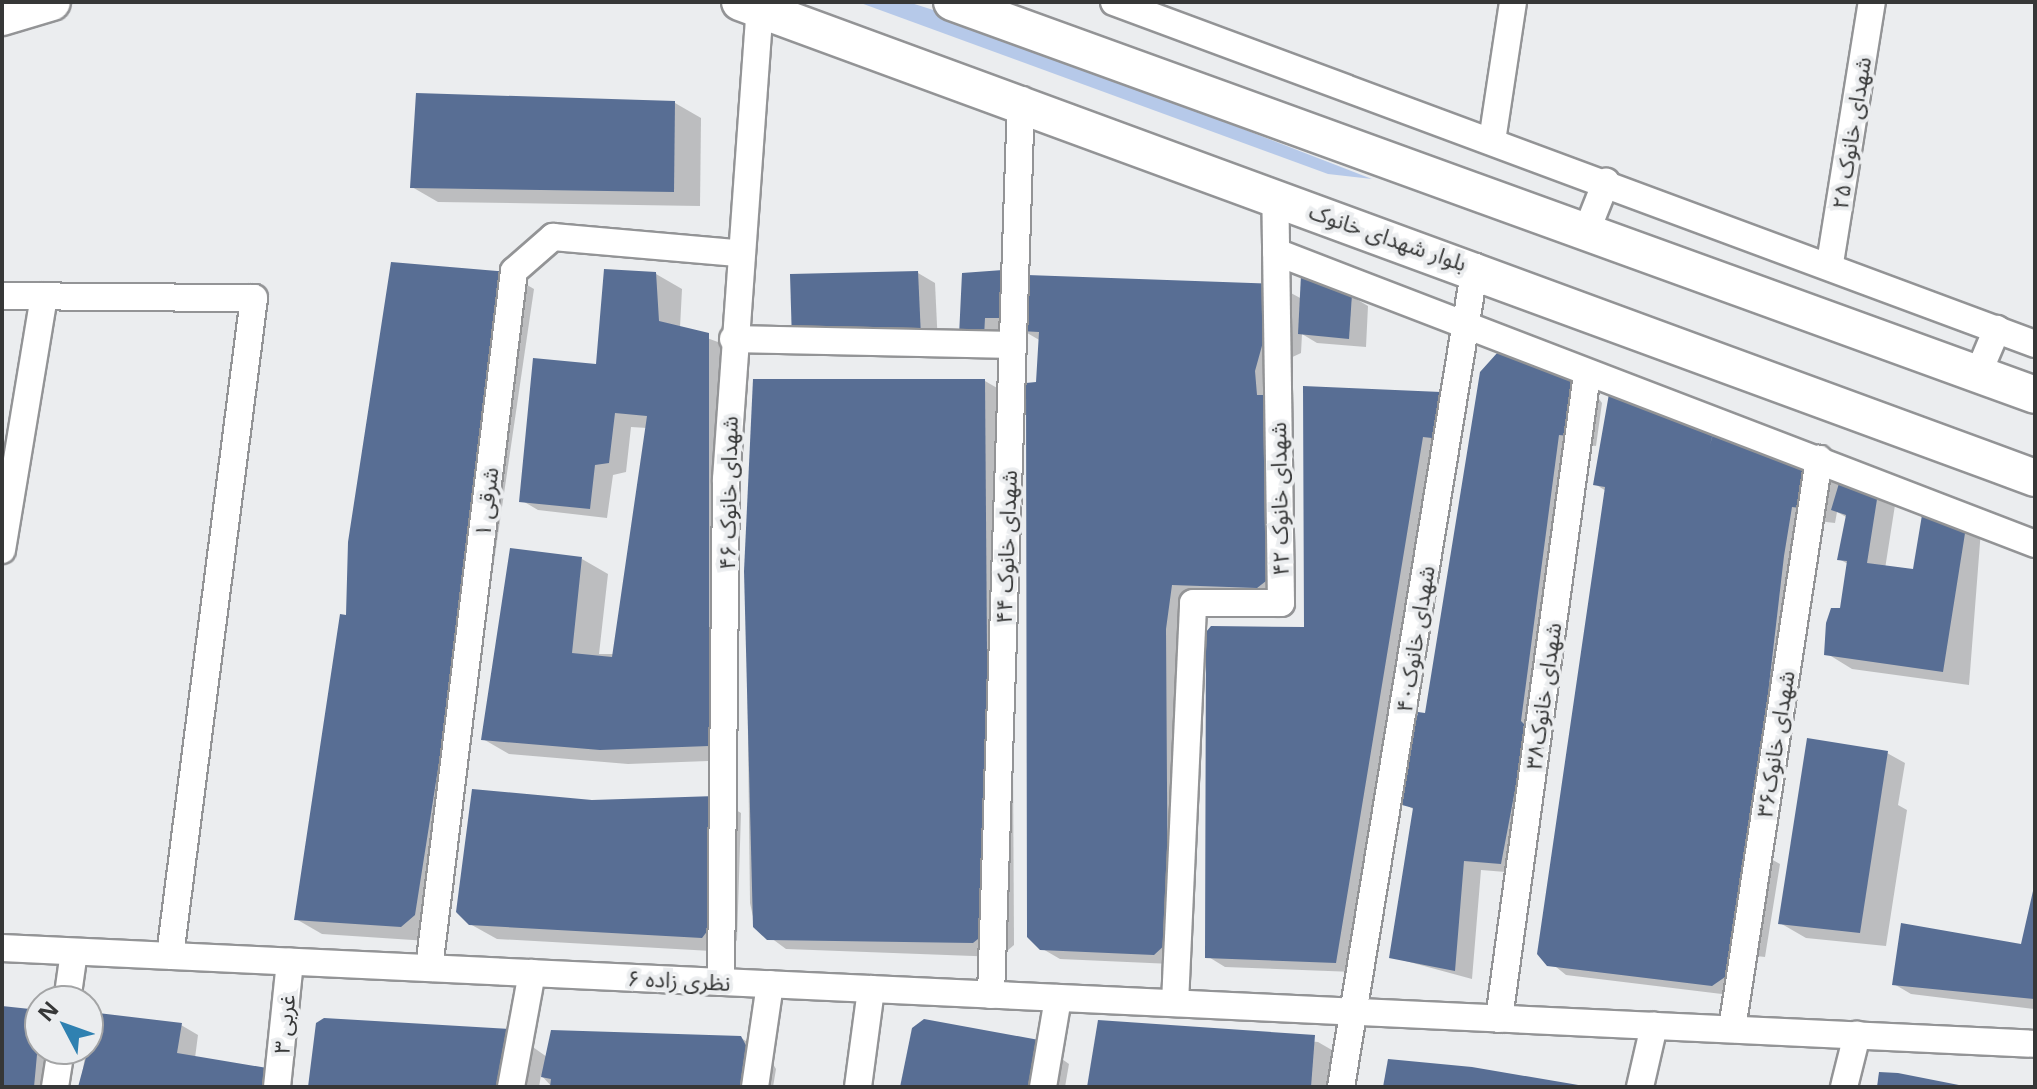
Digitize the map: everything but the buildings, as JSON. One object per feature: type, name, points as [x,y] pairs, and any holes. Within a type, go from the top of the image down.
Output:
[{"type":"main road","points":[[2,17],[52,2]]},
{"type":"main road","points":[[952,2],[2035,395]]},
{"type":"main road","name":"بلوار شهدای خانوک","points":[[750,4],[1475,267],[2035,478]]},
{"type":"street","points":[[1114,2],[1830,263],[2035,344]]},
{"type":"street","points":[[1492,141],[1513,2]]},
{"type":"street","name":"شهدای خانوک ۲۵","points":[[1830,263],[1872,2]]},
{"type":"street","name":"۴۶ شهدای خانوک","points":[[721,982],[733,339],[750,4]]},
{"type":"street","name":"۴۴ شهدای خانوک","points":[[991,995],[1021,100]]},
{"type":"street","points":[[1587,230],[1606,182]]},
{"type":"street","name":"شهدای خانوک ۴۲","points":[[1175,1003],[1193,603],[1281,603],[1275,196]]},
{"type":"street","name":"شرقی ۱","points":[[429,968],[514,271],[553,237],[737,253]]},
{"type":"street","points":[[1276,252],[2035,544]]},
{"type":"street","name":"شهدای خانوک۴۰","points":[[1341,1087],[1356,1012],[1475,267]]},
{"type":"street","points":[[2,296],[254,298],[170,956]]},
{"type":"street","points":[[2,550],[44,296]]},
{"type":"street","points":[[1978,374],[1997,329]]},
{"type":"street","points":[[733,339],[1013,345]]},
{"type":"street","name":"شهدای خانوک۳۸","points":[[1499,1019],[1587,374]]},
{"type":"street","name":"شهدای خانوک۳۶","points":[[1732,1029],[1819,459]]},
{"type":"street","name":"نظری زاده ۶","points":[[2,948],[2035,1044]]},
{"type":"street","points":[[69,985],[74,952]]},
{"type":"street","name":"۳ غربی","points":[[277,1087],[290,962]]},
{"type":"street","points":[[511,1087],[532,973]]},
{"type":"street","points":[[755,1087],[770,984]]},
{"type":"street","points":[[858,1087],[871,989]]},
{"type":"street","points":[[1043,1087],[1058,998]]},
{"type":"street","points":[[1640,1087],[1654,1026]]},
{"type":"street","points":[[1844,1087],[1857,1035]]},
{"type":"street","points":[[55,1087],[58,1065]]},
{"type":"shaded area","points":[[858,2],[908,2],[946,14],[1372,179],[1328,174]]}]
